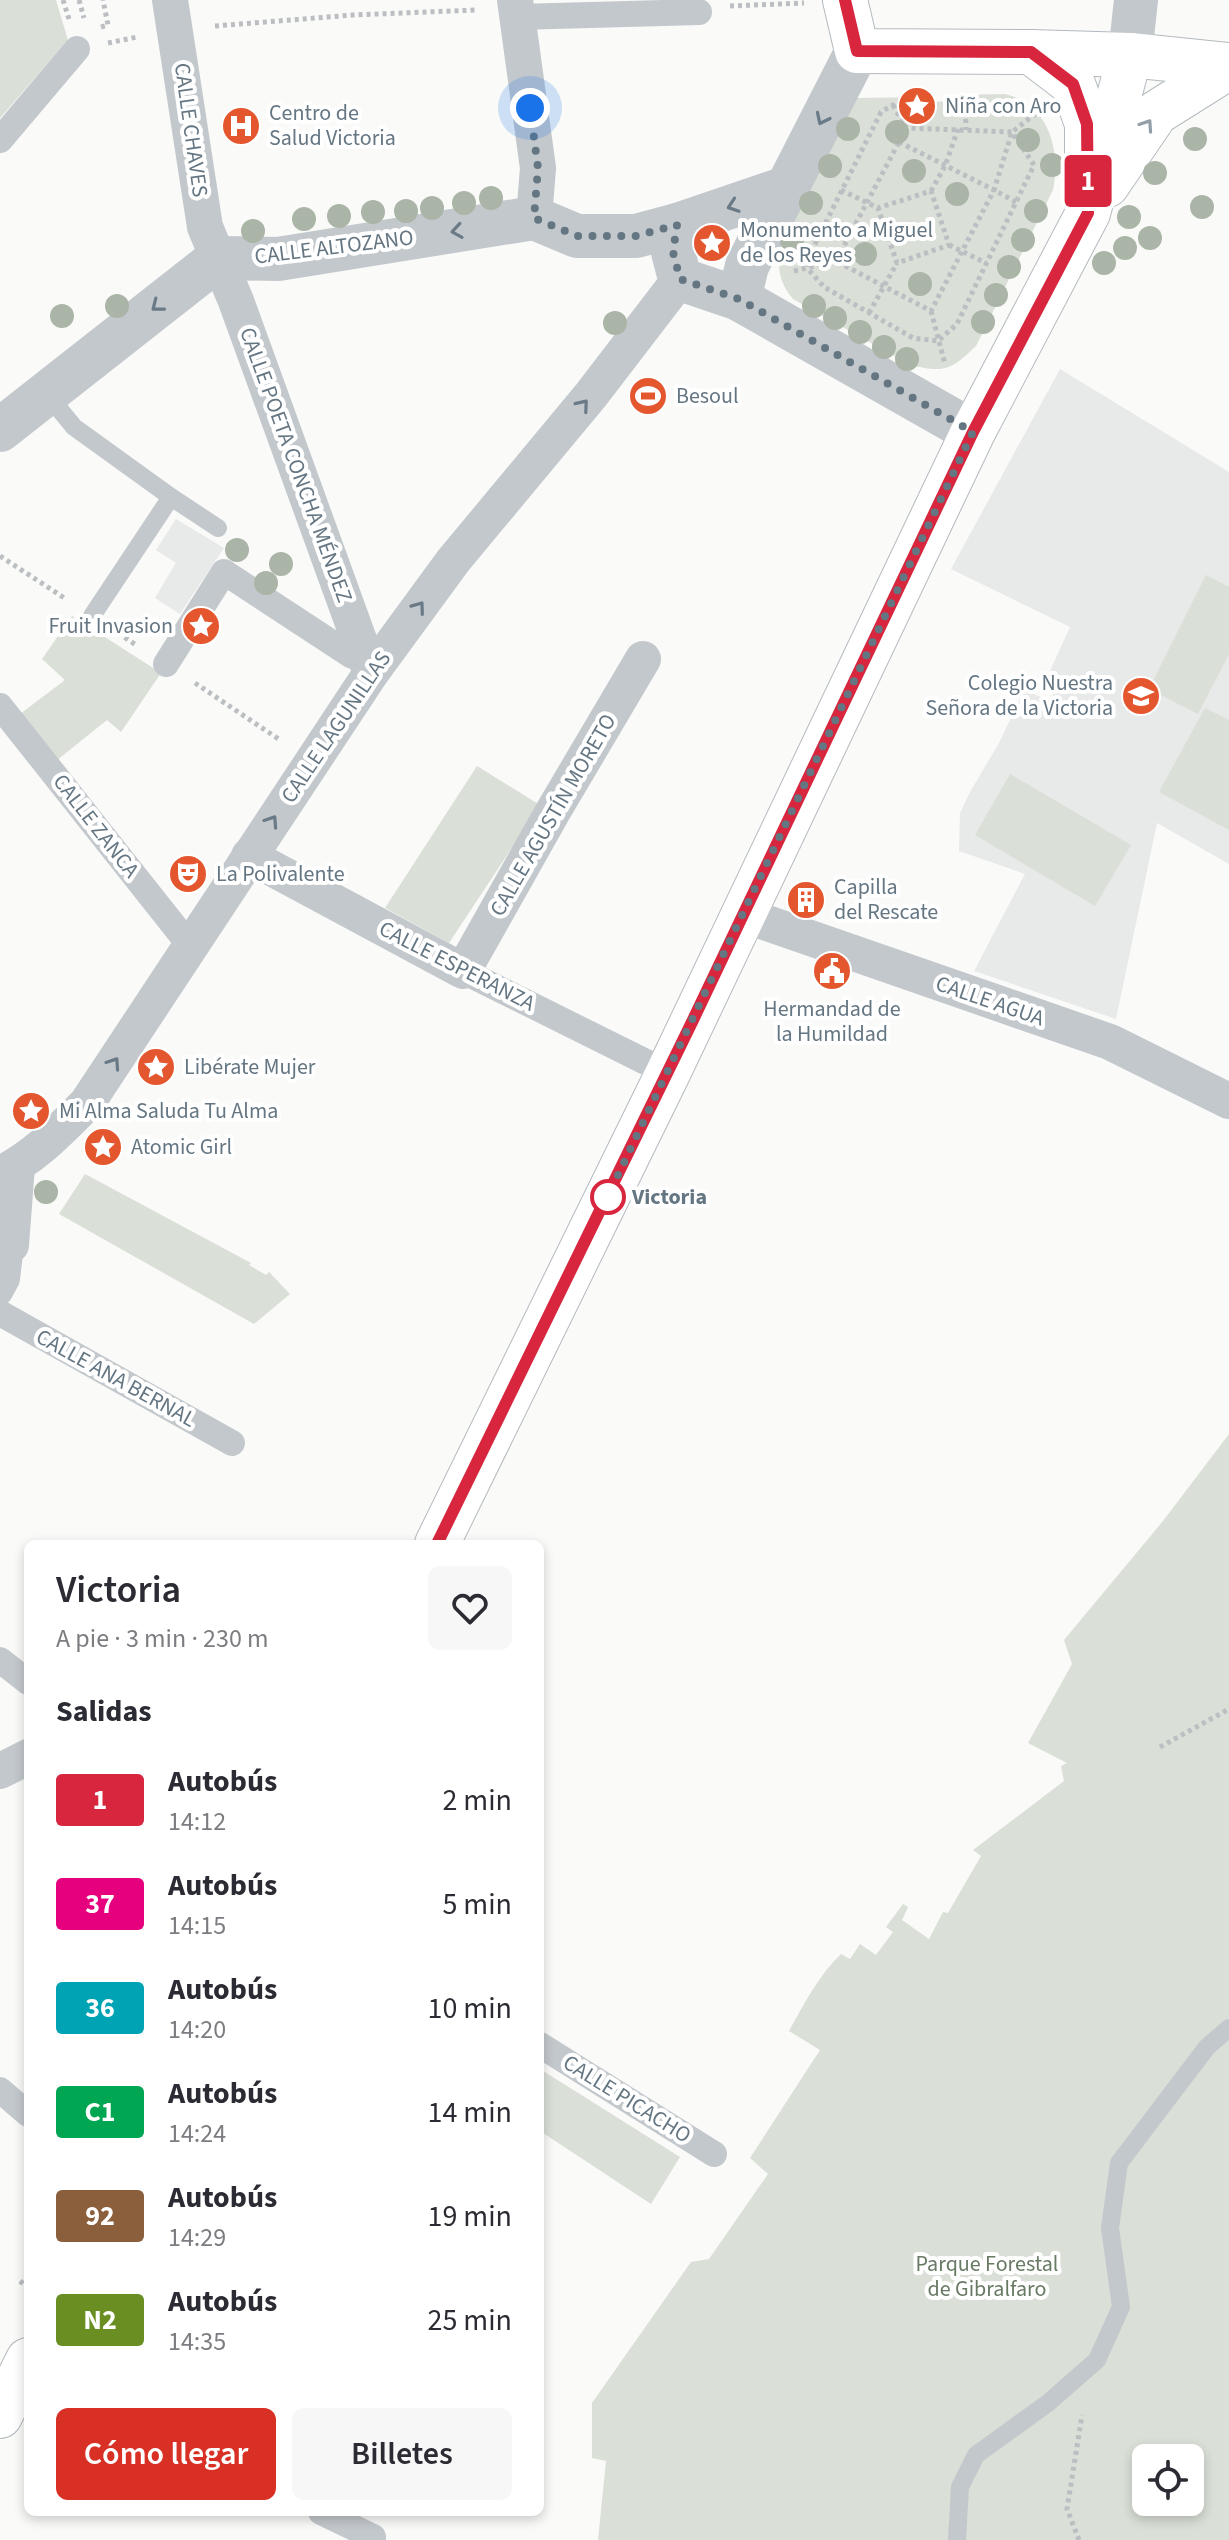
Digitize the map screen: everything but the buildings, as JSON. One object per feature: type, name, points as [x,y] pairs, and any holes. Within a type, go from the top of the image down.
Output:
[{"type":"main road","points":[[845,1],[857,51],[1130,55],[1229,66]]},
{"type":"main road","points":[[1031,52],[1073,84],[1087,124],[1088,213]]},
{"type":"main road","points":[[1088,213],[1130,55]]},
{"type":"main road","points":[[439,1540],[668,1073],[973,432],[1088,213],[1156,113],[1229,66]]},
{"type":"main road","points":[[0,2416],[24,2371]]},
{"type":"street","points":[[1130,55],[1136,0]]},
{"type":"street","points":[[699,12],[517,8],[538,168],[534,218],[577,236],[636,236],[789,187]]},
{"type":"street","name":"CALLE CHAVES","points":[[173,16],[205,227],[219,258]]},
{"type":"street","points":[[0,140],[77,49]]},
{"type":"street","points":[[739,299],[747,266],[857,51]]},
{"type":"street","name":"CALLE ALTOZANO","points":[[219,258],[278,259],[534,218]]},
{"type":"street","points":[[677,225],[673,252],[680,279],[739,299],[973,432]]},
{"type":"street","points":[[0,430],[219,258]]},
{"type":"street","name":"CALLE POETA CONCHA MÉNDEZ","points":[[219,258],[362,664]]},
{"type":"street","name":"CALLE LAGUNILLAS","points":[[9,1170],[39,1150],[87,1103],[249,856],[362,664],[453,561],[591,395],[680,279]]},
{"type":"street","points":[[166,664],[224,572],[362,664]]},
{"type":"street","name":"CALLE AGUSTÍN MORETO","points":[[463,971],[643,659]]},
{"type":"street","name":"CALLE ZANCA","points":[[0,706],[191,947]]},
{"type":"street","name":"CALLE ESPERANZA","points":[[249,856],[463,971],[668,1073]]},
{"type":"street","name":"CALLE AGUA","points":[[744,915],[1110,1042],[1229,1101]]},
{"type":"street","points":[[0,1292],[7,1279],[11,1245],[9,1170]]},
{"type":"street","name":"CALLE ANA BERNAL","points":[[0,1313],[232,1443]]},
{"type":"street","points":[[0,1660],[24,1679]]},
{"type":"street","points":[[0,1771],[24,1759]]},
{"type":"street","name":"CALLE PICACHO","points":[[544,2048],[714,2154]]},
{"type":"street","points":[[0,2090],[24,2111]]},
{"type":"street","points":[[329,2516],[373,2537]]},
{"type":"lane","points":[[46,393],[74,427],[218,528]]},
{"type":"lane","points":[[92,616],[171,497]]},
{"type":"lane","points":[[957,2540],[960,2487],[976,2455],[1048,2403],[1097,2360],[1121,2307],[1110,2228],[1119,2163],[1207,2047],[1229,2028]]},
{"type":"path","points":[[699,12],[708,7],[845,1]]},
{"type":"path","points":[[173,16],[353,15],[517,8]]},
{"type":"path","points":[[964,89],[966,130]]},
{"type":"path","points":[[808,269],[811,252],[881,112],[893,105],[906,128]]},
{"type":"path","points":[[946,369],[931,311],[994,190],[1012,132],[1037,113]]},
{"type":"path","points":[[906,128],[1012,132]]},
{"type":"path","points":[[836,261],[906,128]]},
{"type":"path","points":[[841,190],[878,208],[931,191],[945,166],[958,129]]},
{"type":"path","points":[[808,269],[824,287],[913,338],[938,341],[957,324],[1034,165],[1012,132]]},
{"type":"path","points":[[899,142],[1016,202]]},
{"type":"path","points":[[931,191],[949,245],[986,263]]},
{"type":"path","points":[[878,208],[897,263]]},
{"type":"path","points":[[869,313],[897,263],[949,245]]},
{"type":"path","points":[[795,271],[836,261],[931,311]]},
{"type":"path","points":[[1160,1747],[1229,1709]]},
{"type":"path","points":[[20,2281],[24,2284]]},
{"type":"path","points":[[1079,2540],[1067,2509],[1082,2415],[1097,2360]]},
{"type":"shaded area","name":"Colegio Nuestra Señora de la Victoria","points":[[1060,369],[1229,472],[1229,864],[1157,823],[1116,1019],[974,971],[1025,874],[959,851],[960,813],[970,792],[999,743],[1024,690],[1050,701],[1055,691],[1043,686],[1070,627],[951,569]]},
{"type":"shaded area","points":[[176,519],[224,548],[180,614],[155,598],[176,563],[156,550]]},
{"type":"green space","points":[[0,0],[56,0],[68,40],[0,118]]},
{"type":"green space","points":[[1005,94],[1020,99],[1042,118],[1053,145],[1055,175],[1053,190],[976,346],[947,368],[910,365],[793,299],[784,286],[780,272],[783,243],[856,98],[930,97],[931,102],[955,101],[955,95]]},
{"type":"green space","points":[[1206,575],[1229,587],[1229,654],[1198,714],[1149,689]]},
{"type":"green space","points":[[72,616],[161,673],[121,732],[107,720],[56,761],[20,714],[65,680],[42,659]]},
{"type":"green space","points":[[1205,708],[1229,720],[1229,830],[1159,792]]},
{"type":"green space","points":[[477,766],[540,805],[449,943],[385,908]]},
{"type":"green space","points":[[1010,774],[1131,845],[1095,906],[975,835]]},
{"type":"green space","points":[[85,1174],[251,1263],[249,1265],[266,1275],[269,1272],[290,1294],[254,1324],[59,1214]]},
{"type":"green space","name":"Parque Forestal de Gibralfaro","points":[[1229,1434],[1229,2540],[598,2540],[606,2461],[592,2458],[592,2403],[691,2262],[709,2259],[768,2174],[750,2158],[820,2050],[789,2031],[819,1980],[841,1954],[850,1959],[860,1944],[876,1955],[893,1932],[886,1927],[903,1904],[908,1907],[902,1920],[929,1939],[943,1912],[948,1913],[981,1856],[973,1850],[1064,1781],[1061,1766],[1067,1763],[1028,1743],[1072,1664],[1064,1640],[1163,1521]]},
{"type":"green space","points":[[544,2072],[680,2157],[651,2204],[544,2134]]},
{"type":"bus line","name":"1","points":[[439,1540],[693,1020],[973,432],[1088,213],[1087,124],[1073,84],[1031,52],[857,51],[845,0]]},
{"type":"place","name":"Niña con Aro","points":[[917,106]]},
{"type":"place","name":"Centro de Salud Victoria","points":[[241,126]]},
{"type":"place","name":"Monumento a Miguel de los Reyes","points":[[712,243]]},
{"type":"place","name":"Besoul","points":[[648,396]]},
{"type":"place","name":"Fruit Invasion","points":[[201,626]]},
{"type":"place","name":"Colegio Nuestra Señora de la Victoria","points":[[1141,696]]},
{"type":"place","name":"La Polivalente","points":[[188,874]]},
{"type":"place","name":"Capilla del Rescate","points":[[806,900]]},
{"type":"place","name":"Hermandad de la Humildad","points":[[832,971]]},
{"type":"place","name":"Libérate Mujer","points":[[156,1067]]},
{"type":"place","name":"Mi Alma Saluda Tu Alma","points":[[31,1111]]},
{"type":"place","name":"Atomic Girl","points":[[103,1147]]},
{"type":"place","name":"Victoria","points":[[608,1197]]},
{"type":"route","points":[[530,108],[538,168],[534,218],[577,236],[636,236],[677,225],[673,252],[680,279],[739,299],[973,432],[606,1200],[608,1197]]}]
